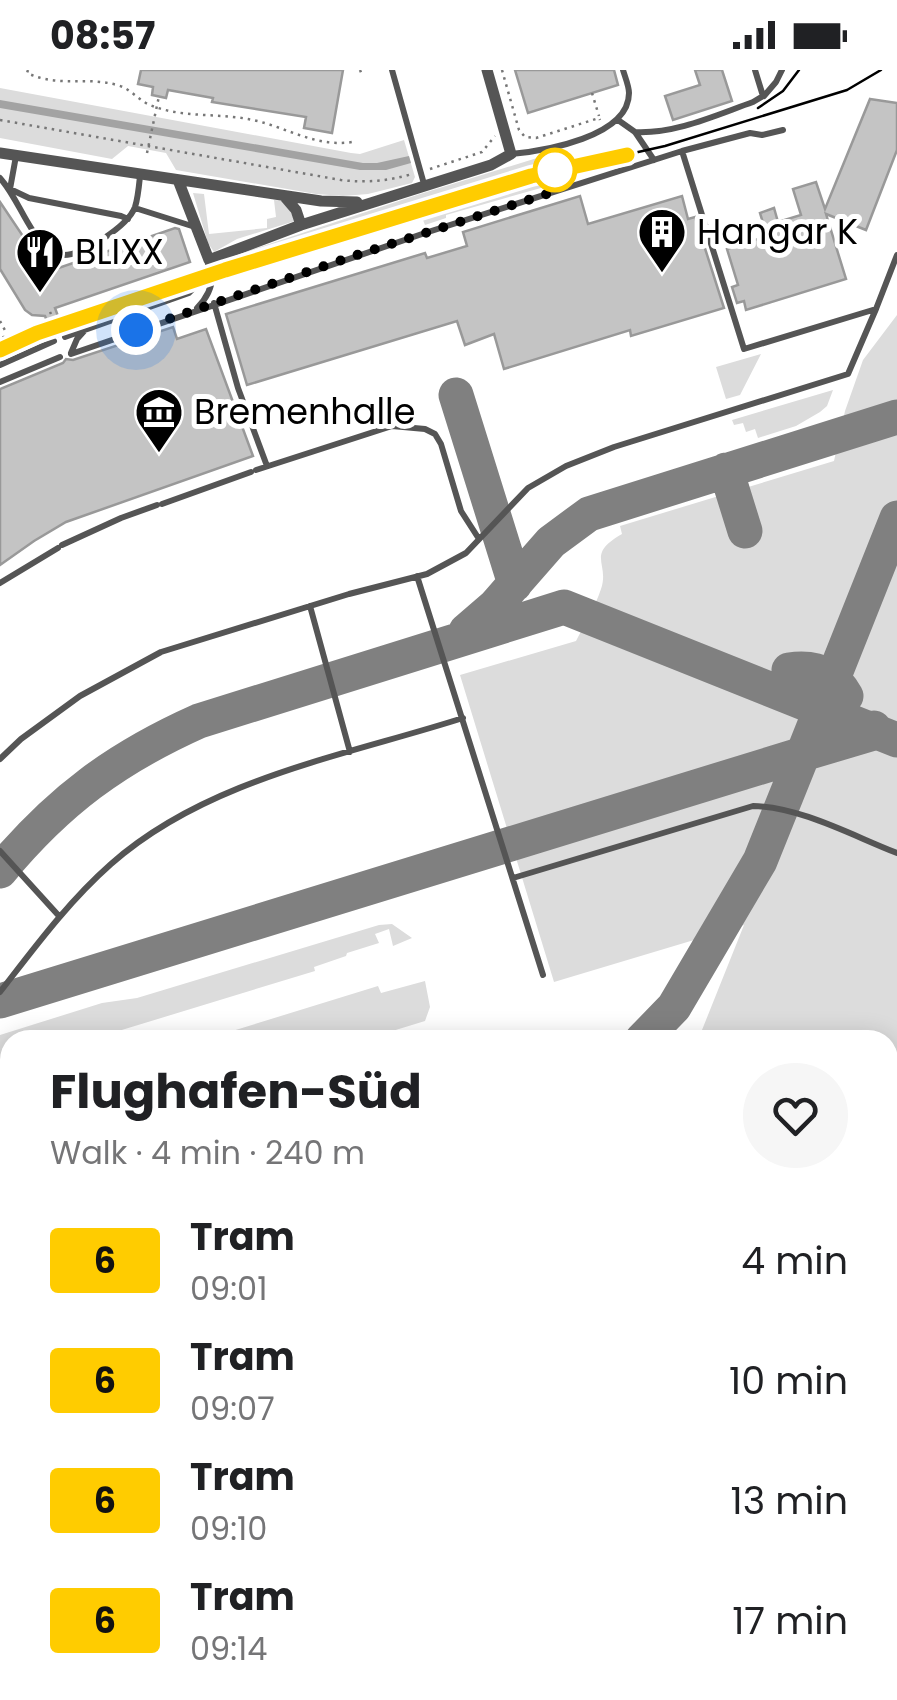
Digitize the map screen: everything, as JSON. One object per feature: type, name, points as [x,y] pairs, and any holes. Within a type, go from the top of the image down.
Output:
[{"type":"street","points":[[178,180],[209,260],[372,202],[422,179],[491,165],[511,154],[486,70]]},
{"type":"street","points":[[0,153],[322,201],[372,202]]},
{"type":"street","points":[[281,194],[296,210],[301,225]]},
{"type":"lane","points":[[392,70],[422,179]]},
{"type":"lane","points":[[511,154],[548,148],[603,131],[618,120],[626,108],[629,92],[622,70]]},
{"type":"lane","points":[[756,70],[763,96]]},
{"type":"lane","points":[[635,132],[674,128],[763,96],[782,70]]},
{"type":"lane","points":[[618,120],[635,132],[654,160]]},
{"type":"lane","points":[[86,329],[71,354],[214,303],[682,151],[750,133],[762,135],[783,130]]},
{"type":"lane","points":[[682,151],[744,349],[876,309]]},
{"type":"lane","points":[[10,189],[16,156]]},
{"type":"lane","points":[[0,178],[45,246],[62,256],[101,240],[128,220],[135,208],[140,175]]},
{"type":"lane","points":[[10,189],[29,198],[128,220]]},
{"type":"lane","points":[[135,208],[197,228]]},
{"type":"lane","points":[[0,758],[80,696],[161,652],[427,574],[466,553],[528,488],[566,466],[614,446],[848,374],[897,255]]},
{"type":"lane","points":[[196,309],[212,285],[209,260]]},
{"type":"lane","points":[[65,337],[188,293],[206,276],[209,260]]},
{"type":"lane","points":[[214,303],[235,379],[267,466]]},
{"type":"lane","points":[[0,365],[54,341]]},
{"type":"lane","points":[[0,382],[59,358],[38,347]]},
{"type":"lane","points":[[0,583],[60,547],[121,518],[392,426],[425,429],[435,434],[442,444],[461,511],[479,539]]},
{"type":"lane","points":[[417,576],[544,975]]},
{"type":"lane","points":[[310,606],[350,752]]},
{"type":"lane","points":[[0,992],[59,916],[112,863],[164,824],[226,792],[463,718]]},
{"type":"lane","points":[[514,878],[754,806],[799,814],[897,853]]},
{"type":"lane","points":[[0,851],[59,916]]},
{"type":"path","points":[[28,70],[37,78],[59,83],[94,81],[121,85],[147,104],[248,119],[324,143],[352,142]]},
{"type":"path","points":[[502,70],[519,130],[525,137],[536,138],[599,118]]},
{"type":"path","points":[[592,93],[603,131]]},
{"type":"path","points":[[147,153],[158,96]]},
{"type":"path","points":[[0,120],[352,181],[422,179],[482,152],[493,136],[506,133]]},
{"type":"path","points":[[0,321],[11,352]]},
{"type":"shaded area","points":[[0,88],[351,153],[360,154],[404,140],[415,177],[412,183],[368,194],[316,194],[176,170],[166,153],[128,146],[112,159],[0,138]]},
{"type":"shaded area","points":[[0,100],[363,163],[409,156],[411,163],[386,170],[360,170],[0,108]]},
{"type":"shaded area","points":[[550,154],[555,184],[230,279],[224,259]]},
{"type":"shaded area","points":[[193,193],[204,194],[209,234],[267,228],[267,219],[276,217],[274,200],[285,201],[295,221],[237,239],[214,252]]},
{"type":"shaded area","points":[[897,315],[897,1030],[702,1030],[744,925],[554,982],[460,675],[576,641],[601,589],[601,554],[622,534],[620,526],[834,461],[845,411],[863,360]]},
{"type":"shaded area","points":[[761,354],[740,395],[726,399],[716,367]]},
{"type":"shaded area","points":[[833,390],[820,412],[796,426],[758,438],[755,429],[746,432],[743,423],[734,425],[732,420]]},
{"type":"shaded area","points":[[392,924],[412,938],[393,946],[389,929],[375,934],[379,943],[314,967],[315,971],[122,1030],[16,1030],[102,1003],[137,998]]},
{"type":"shaded area","points":[[425,981],[430,1007],[425,1021],[396,1030],[235,1030],[378,986],[381,993]]},
{"type":"building","points":[[141,70],[343,70],[332,133],[304,128],[306,117],[212,102],[213,98],[168,90],[166,98],[152,95],[153,87],[138,84]]},
{"type":"building","points":[[515,70],[614,70],[618,85],[528,113]]},
{"type":"building","points":[[695,70],[722,70],[732,101],[673,120],[665,96],[700,85]]},
{"type":"building","points":[[870,99],[897,103],[897,150],[866,230],[826,214],[846,279],[746,310],[744,301],[737,303],[732,287],[738,285],[727,249],[767,236],[760,213],[774,208],[778,222],[801,215],[793,189],[816,182],[825,209]]},
{"type":"building","points":[[580,196],[588,224],[682,196],[688,219],[695,217],[724,308],[631,336],[630,330],[504,369],[494,334],[465,345],[457,321],[247,385],[226,314],[425,253],[427,258],[467,246],[463,232]]},
{"type":"building","points":[[0,202],[47,272],[175,228],[179,229],[190,262],[55,308],[63,330],[58,336],[52,335],[45,316],[25,310],[0,269]]},
{"type":"building","points":[[173,327],[177,339],[206,329],[253,456],[66,522],[0,565],[0,389],[66,359]]},
{"type":"taxiway","points":[[456,395],[515,584]]},
{"type":"taxiway","points":[[466,631],[495,606],[551,542],[589,514],[897,417]]},
{"type":"taxiway","points":[[726,470],[745,531]]},
{"type":"taxiway","points":[[0,1001],[803,754],[897,518]]},
{"type":"taxiway","points":[[0,871],[44,823],[90,784],[169,735],[199,721],[564,607],[897,740]]},
{"type":"taxiway","points":[[789,670],[822,673],[846,696]]},
{"type":"taxiway","points":[[652,1030],[674,1007],[760,861],[803,754],[877,732],[874,728]]},
{"type":"tram line","points":[[758,108],[783,91],[799,70]]},
{"type":"tram line","points":[[0,350],[142,296],[531,176],[665,146],[847,90],[881,70]]},
{"type":"tram line","name":"6","points":[[0,350],[37,333],[225,270],[531,176],[627,155]]},
{"type":"place","name":"Hangar K","points":[[662,274]]},
{"type":"place","name":"BLIXX","points":[[40,294]]},
{"type":"place","name":"Bremenhalle","points":[[159,454]]},
{"type":"route","points":[[136,330],[556,191],[555,170]]}]
